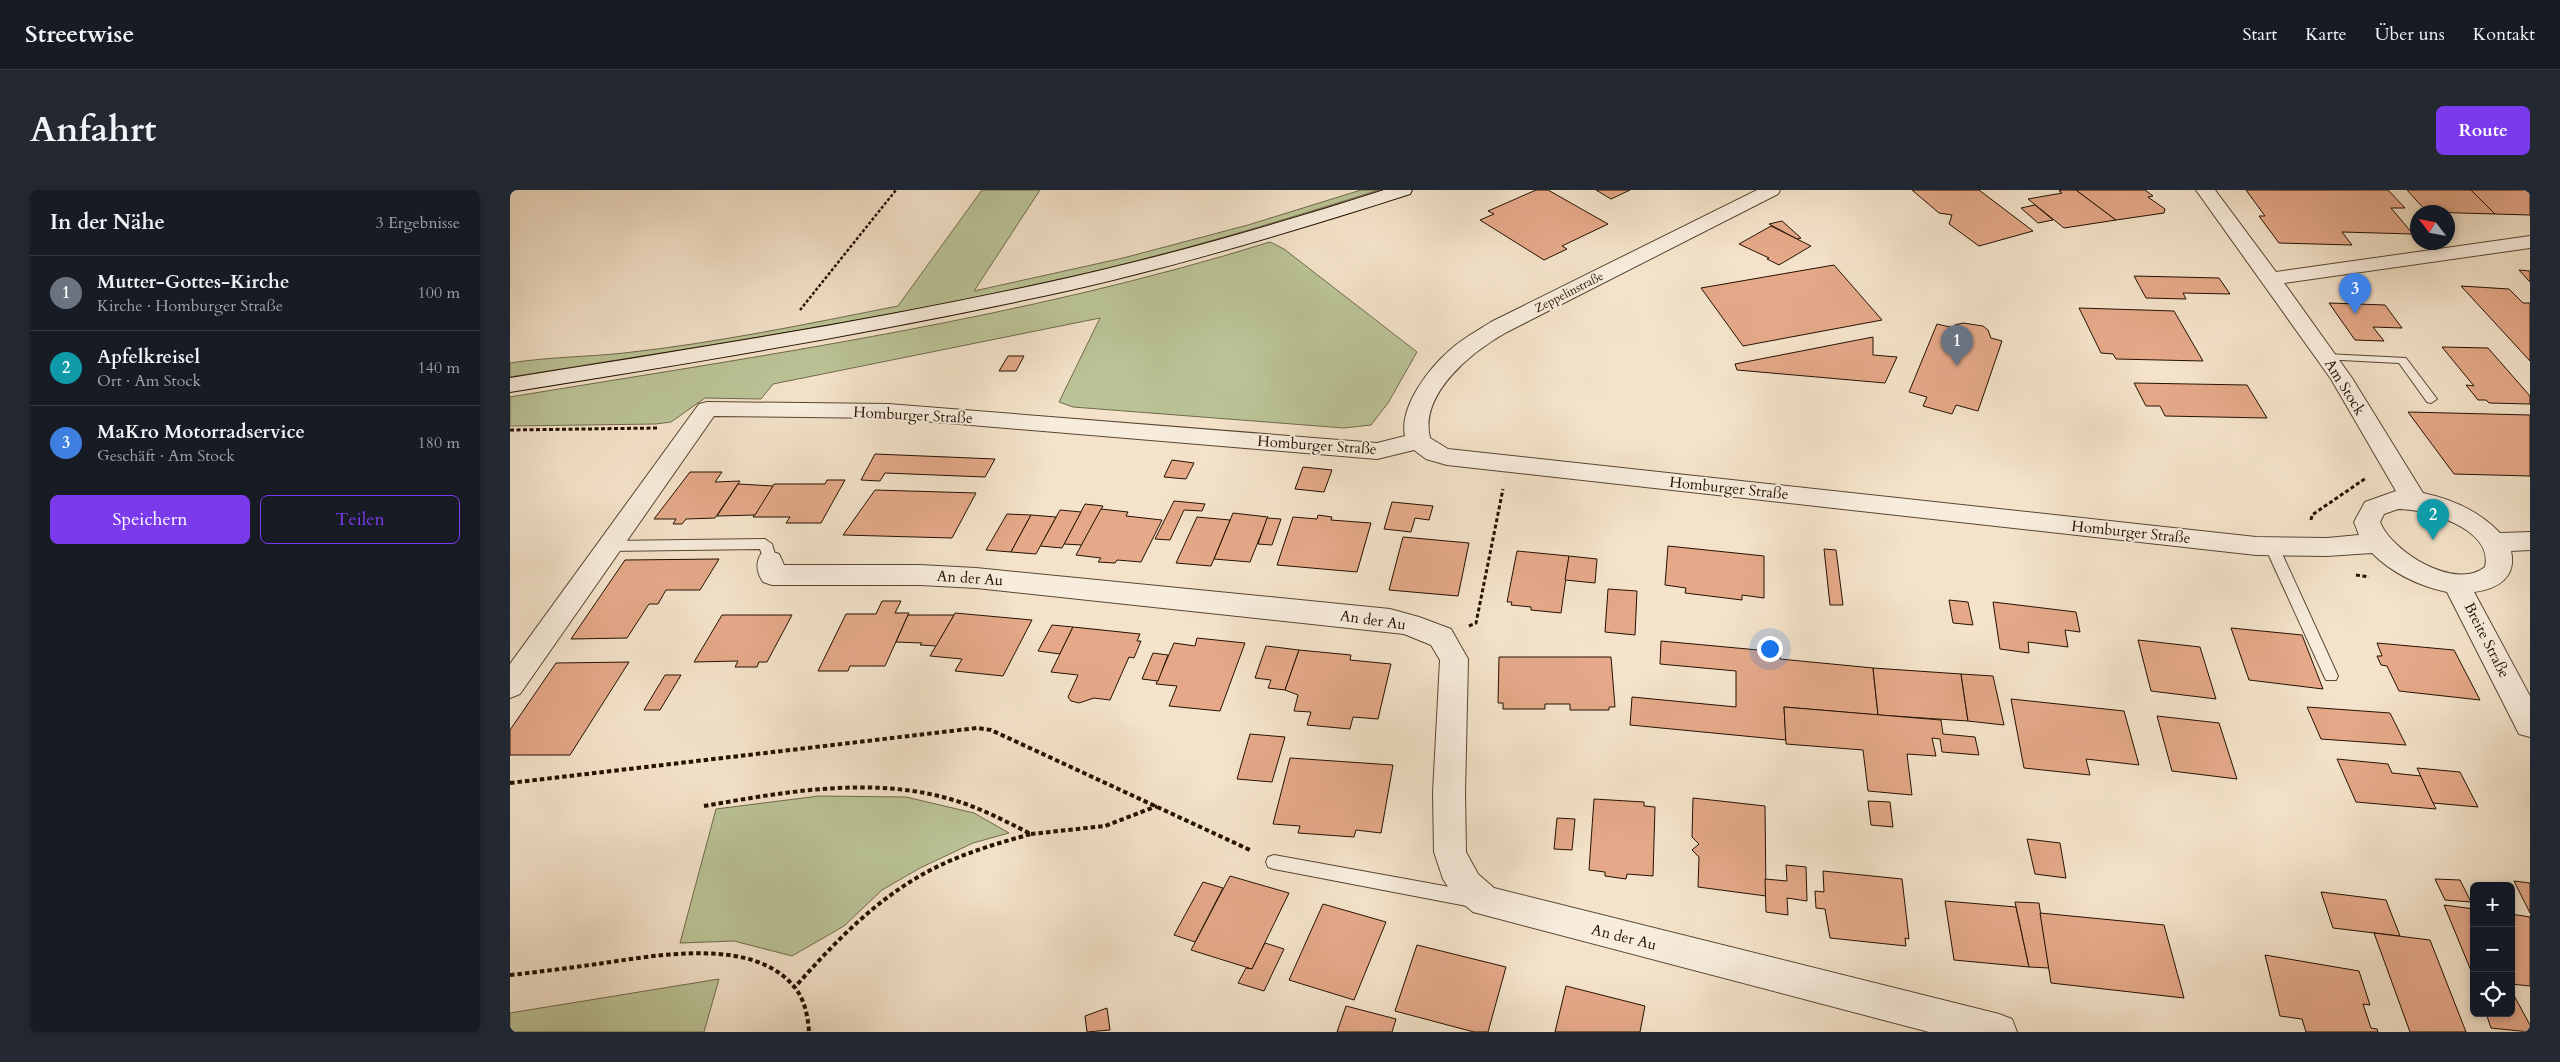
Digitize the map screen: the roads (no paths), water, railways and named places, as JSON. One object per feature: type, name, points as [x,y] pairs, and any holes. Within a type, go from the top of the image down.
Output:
[{"type":"street","points":[[510,385],[776,342],[992,302],[1223,246],[1403,190]]},
{"type":"street","name":"Zeppelinstraße","points":[[1419,441],[1418,421],[1429,393],[1442,371],[1476,341],[1499,327],[1771,190]]},
{"type":"street","name":"Am Stock","points":[[2205,190],[2228,218],[2326,358],[2414,500]]},
{"type":"street","points":[[2271,279],[2530,242]]},
{"type":"street","name":"Homburger Straße","points":[[510,686],[707,409],[888,411],[1377,451],[1419,441],[1427,449],[1447,457],[2272,547],[2327,548],[2377,543]]},
{"type":"street","points":[[2414,500],[2436,505],[2459,514],[2477,526],[2493,542],[2500,557],[2497,572],[2484,581],[2456,583],[2416,572],[2394,560],[2377,543],[2369,530],[2368,519],[2370,512],[2385,502],[2414,500]]},
{"type":"street","points":[[2493,542],[2530,541]]},
{"type":"street","name":"An der Au","points":[[770,561],[772,575],[920,574],[976,578],[1390,620],[1409,624],[1441,637],[1454,658],[1455,674],[1449,793],[1450,852],[1455,868],[1466,885],[1485,901],[1999,1032]]},
{"type":"street","name":"Breite Straße","points":[[2456,583],[2530,724]]},
{"type":"lane","points":[[2326,358],[2402,360],[2430,399]]},
{"type":"lane","name":"An der Au","points":[[608,546],[765,544],[770,561]]},
{"type":"lane","points":[[2272,547],[2331,676]]},
{"type":"lane","points":[[1274,862],[1485,901]]},
{"type":"place","name":"MaKro Motorradservice","points":[[2355,314]]},
{"type":"place","name":"Mutter-Gottes-Kirche","points":[[1957,366]]},
{"type":"place","name":"Apfelkreisel","points":[[2433,540]]}]
